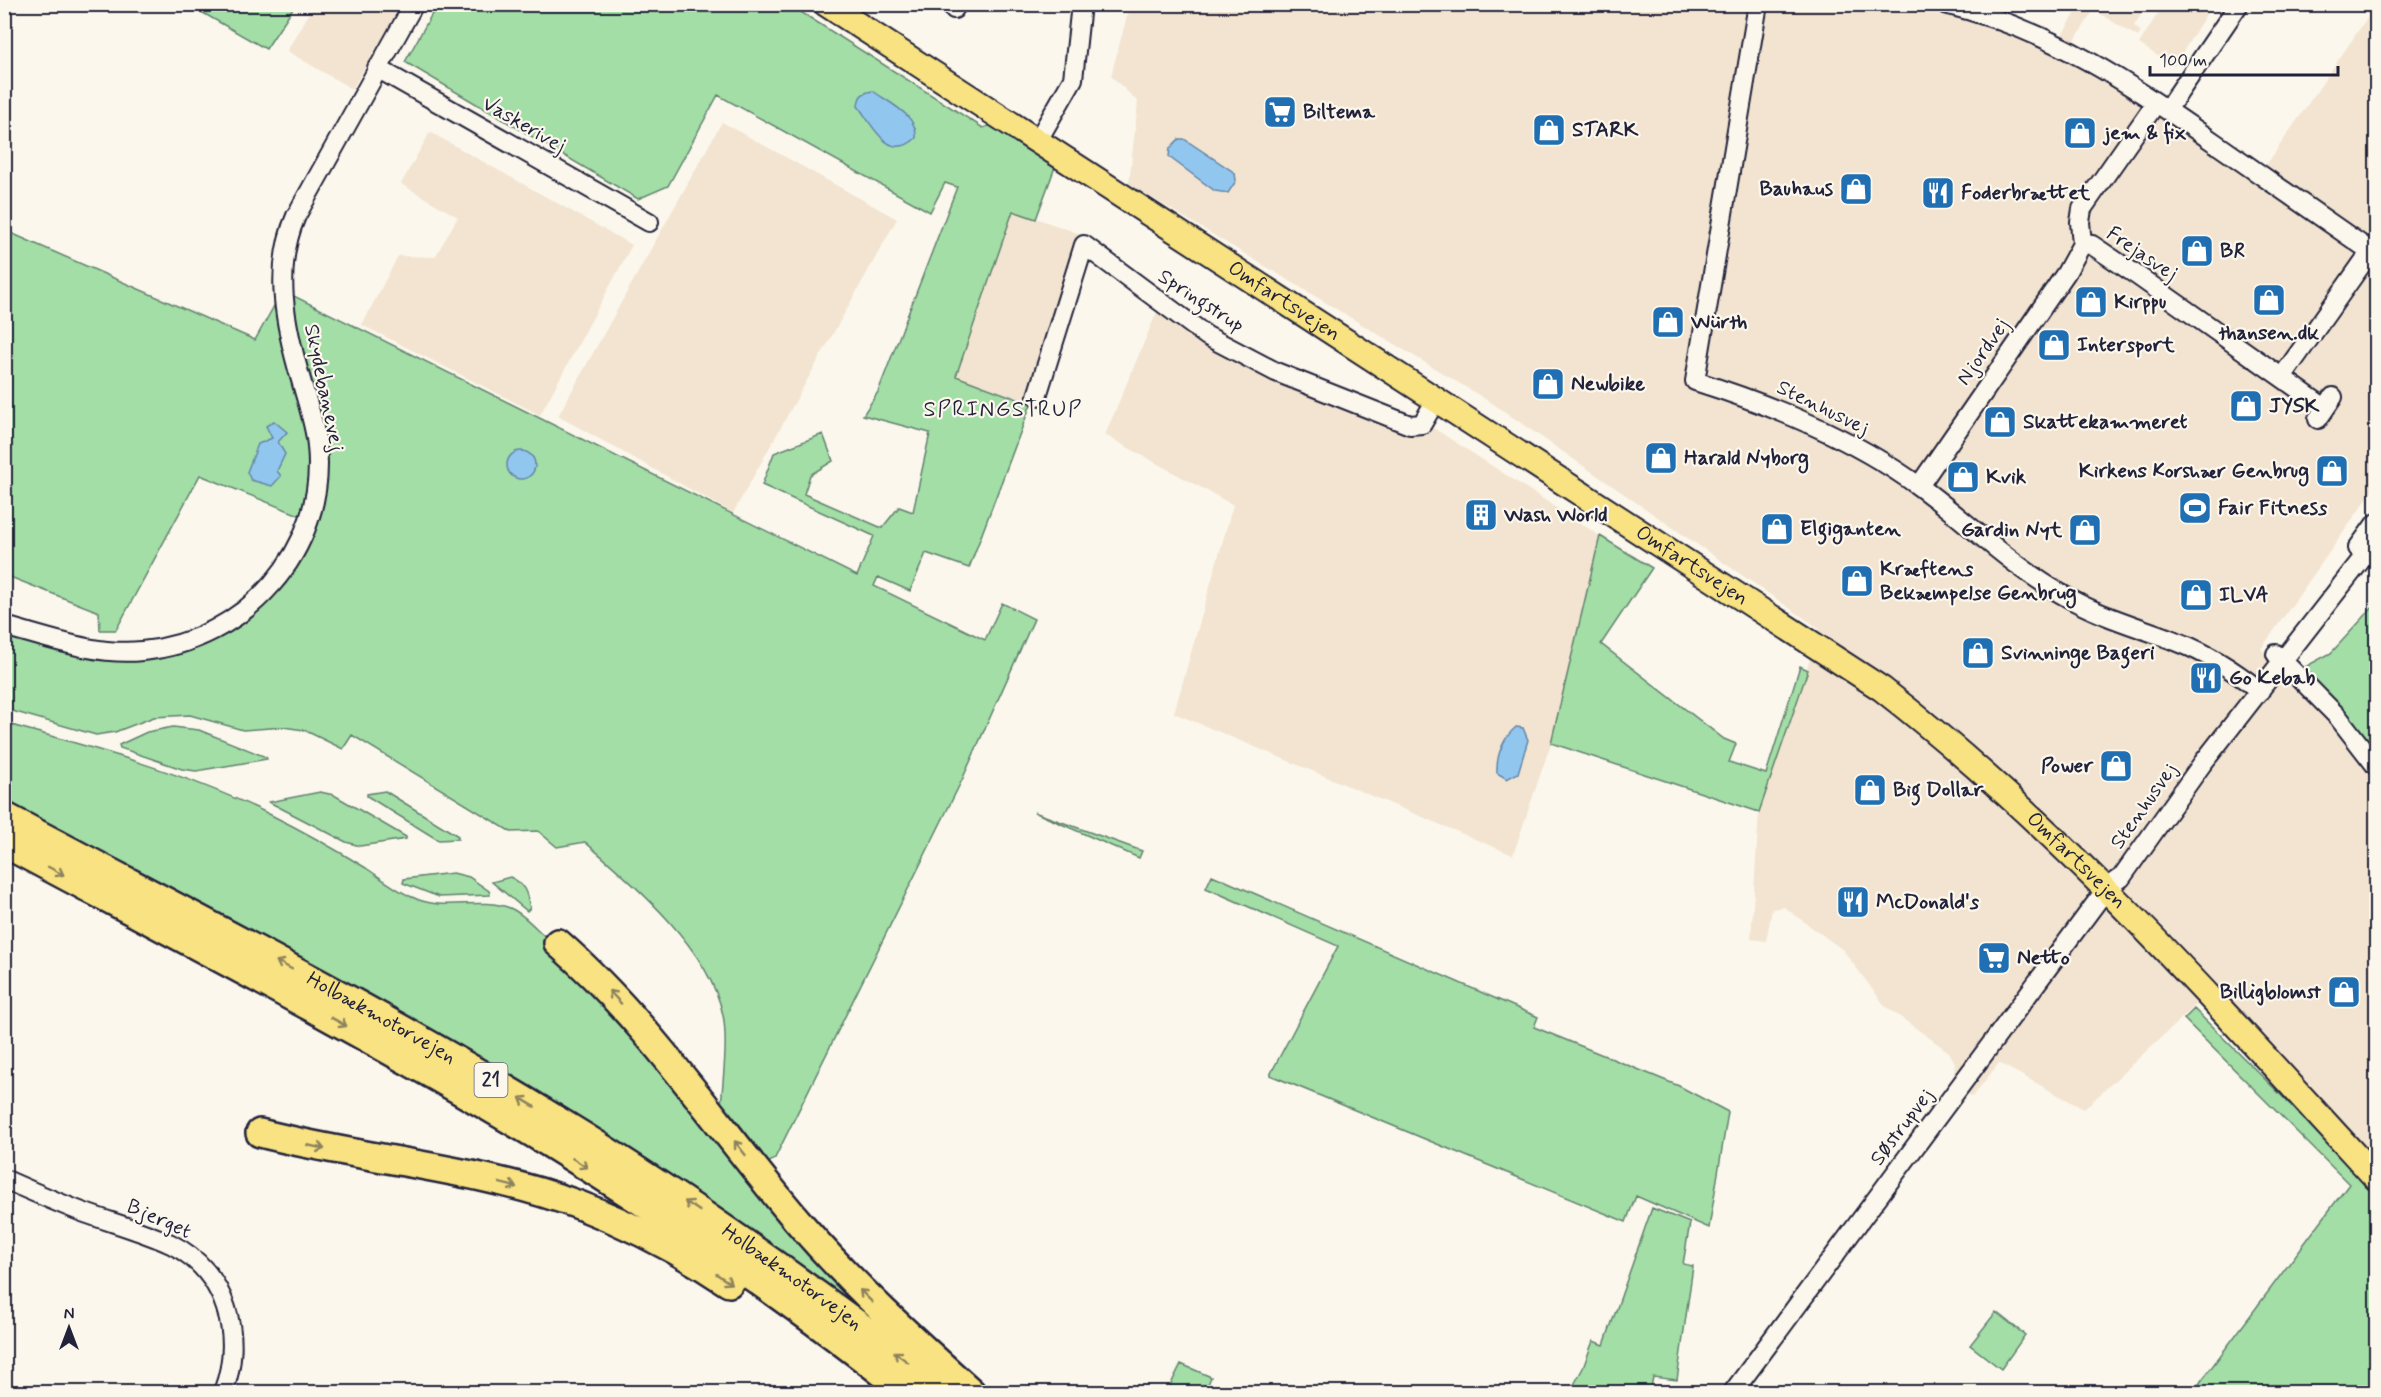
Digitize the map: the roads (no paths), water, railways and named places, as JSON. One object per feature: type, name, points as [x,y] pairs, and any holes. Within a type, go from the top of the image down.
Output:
[{"type":"highway","name":"Holbækmotorvejen","points":[[4,816],[314,981],[560,1122],[741,1239],[948,1392]]},
{"type":"highway","name":"Holbækmotorvejen","points":[[4,843],[304,1003],[540,1138],[728,1260],[907,1392]]},
{"type":"highway","points":[[558,943],[595,975],[645,1030],[843,1273],[971,1392]]},
{"type":"highway","points":[[260,1133],[320,1148],[489,1180],[579,1205],[700,1263],[884,1392]]},
{"type":"main road","name":"Omfartsvejen","points":[[826,4],[1882,689],[1984,772],[2106,888],[2376,1178]]},
{"type":"street","name":"Skydebanevej","points":[[4,626],[106,651],[160,648],[206,635],[243,614],[283,572],[293,556],[312,506],[318,461],[311,416],[288,330],[284,306],[283,271],[287,243],[296,216],[414,4]]},
{"type":"street","points":[[1038,140],[1073,79],[1081,4]]},
{"type":"street","name":"Stenhusvej","points":[[1758,4],[1695,381],[1761,402],[1802,420],[1919,486],[2013,564],[2058,592],[2123,624],[2179,642],[2255,687]]},
{"type":"street","points":[[1945,4],[1975,8],[2063,46],[2102,67],[2374,253],[2282,377]]},
{"type":"street","name":"Frejasvej","points":[[2239,4],[2082,209],[2080,222],[2082,244],[2092,245],[2326,408]]},
{"type":"street","name":"Vaskerivej","points":[[377,68],[649,222]]},
{"type":"street","name":"Njordvej","points":[[1919,486],[2066,273],[2082,244]]},
{"type":"street","name":"Springstrup","points":[[1037,396],[1084,245],[1196,329],[1276,372],[1410,425],[1422,424],[1436,400]]},
{"type":"street","name":"Stenhusvej","points":[[2280,656],[2376,523]]},
{"type":"street","name":"Stenhusvej","points":[[2106,888],[2112,870],[2255,687],[2376,541]]},
{"type":"street","points":[[2280,656],[2338,717],[2376,766]]},
{"type":"street","name":"Søstrupvej","points":[[1733,1392],[2106,888]]},
{"type":"street","name":"Bjerget","points":[[4,1179],[172,1245],[201,1266],[225,1303],[231,1327],[233,1354],[223,1392]]},
{"type":"water","points":[[873,91],[907,116],[915,130],[916,138],[906,145],[898,146],[882,139],[858,106],[862,95]]},
{"type":"water","points":[[1179,139],[1184,139],[1235,173],[1236,181],[1228,193],[1215,191],[1169,157],[1170,148]]},
{"type":"water","points":[[274,421],[287,432],[278,442],[285,454],[277,471],[281,476],[272,486],[251,480],[247,472],[258,444],[272,438],[266,426]]},
{"type":"water","points":[[521,451],[531,455],[535,465],[531,475],[521,479],[511,475],[507,465],[511,455]]},
{"type":"water","points":[[1516,727],[1523,728],[1528,740],[1518,773],[1507,779],[1497,773],[1498,760],[1504,742]]},
{"type":"place","name":"Biltema","points":[[1280,112]]},
{"type":"place","name":"STARK","points":[[1549,130]]},
{"type":"place","name":"jem & fix","points":[[2080,133]]},
{"type":"place","name":"Bauhaus","points":[[1856,189]]},
{"type":"place","name":"Foderbrættet","points":[[1938,193]]},
{"type":"place","name":"BR","points":[[2197,251]]},
{"type":"place","name":"thansen.dk","points":[[2269,300]]},
{"type":"place","name":"Kirppu","points":[[2091,302]]},
{"type":"place","name":"Würth","points":[[1668,322]]},
{"type":"place","name":"Intersport","points":[[2054,345]]},
{"type":"place","name":"Newbike","points":[[1548,384]]},
{"type":"place","name":"JYSK","points":[[2246,406]]},
{"type":"place","name":"Skattekammeret","points":[[2000,422]]},
{"type":"place","name":"Harald Nyborg","points":[[1661,458]]},
{"type":"place","name":"Kirkens Korshær Genbrug","points":[[2332,471]]},
{"type":"place","name":"Kvik","points":[[1963,477]]},
{"type":"place","name":"Fair Fitness","points":[[2195,508]]},
{"type":"place","name":"Wash World","points":[[1481,515]]},
{"type":"place","name":"Elgiganten","points":[[1777,529]]},
{"type":"place","name":"Gardin Nyt","points":[[2085,530]]},
{"type":"place","name":"Kræftens Bekæmpelse Genbrug","points":[[1857,581]]},
{"type":"place","name":"ILVA","points":[[2196,595]]},
{"type":"place","name":"Svinninge Bageri","points":[[1978,653]]},
{"type":"place","name":"Go Kebab","points":[[2206,678]]},
{"type":"place","name":"Power","points":[[2116,766]]},
{"type":"place","name":"Big Dollar","points":[[1870,790]]},
{"type":"place","name":"McDonald's","points":[[1853,902]]},
{"type":"place","name":"Netto","points":[[1994,958]]},
{"type":"place","name":"Billigblomst","points":[[2344,992]]},
{"type":"district","name":"SPRINGSTRUP","points":[[1003,410]]}]
